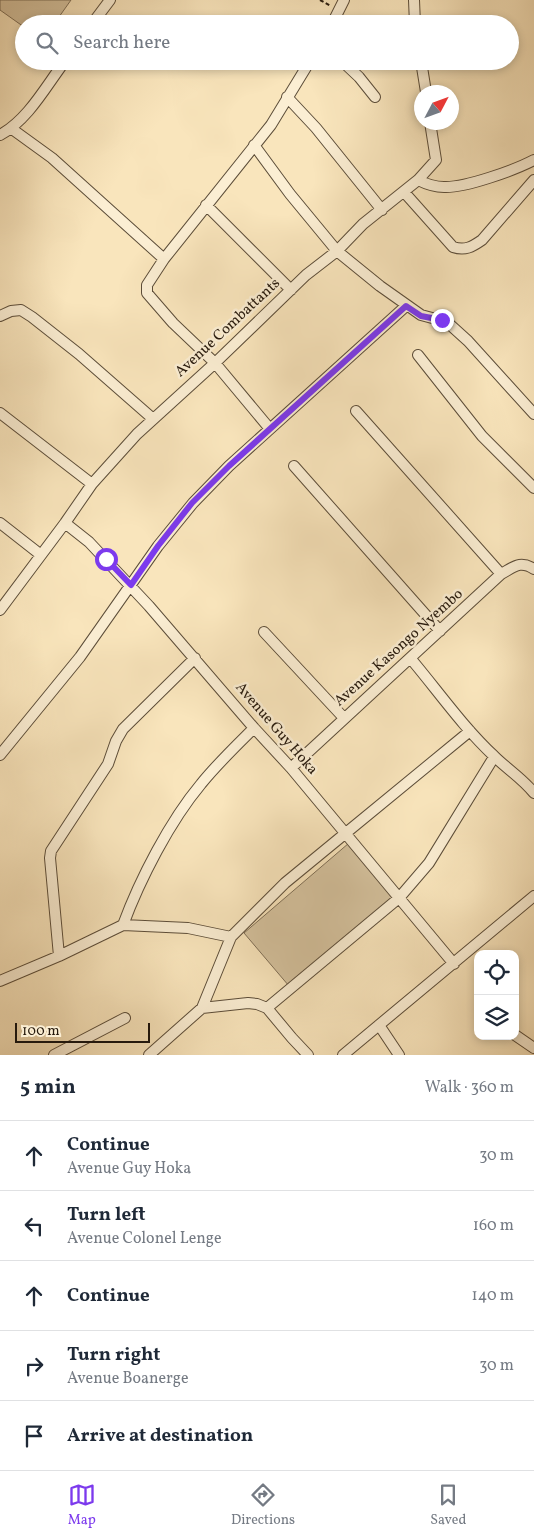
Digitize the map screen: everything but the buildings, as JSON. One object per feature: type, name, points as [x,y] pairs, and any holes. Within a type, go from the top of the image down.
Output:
[{"type":"street","points":[[99,15],[110,0]]},
{"type":"street","points":[[337,15],[344,0]]},
{"type":"street","points":[[414,0],[415,15]]},
{"type":"street","points":[[0,134],[12,129],[21,119],[57,70]]},
{"type":"street","points":[[270,429],[215,363],[173,323],[147,293],[147,285],[164,259],[240,165],[275,118],[304,70]]},
{"type":"street","points":[[352,70],[375,96]]},
{"type":"street","points":[[422,70],[425,85]]},
{"type":"street","points":[[287,97],[316,128],[382,210]]},
{"type":"street","points":[[12,129],[52,158],[164,259]]},
{"type":"street","name":"Avenue Combattants","points":[[0,610],[92,484],[152,418],[215,363],[291,290],[337,251],[363,224],[418,180],[436,160],[431,130]]},
{"type":"street","points":[[254,145],[290,194],[337,251],[421,316],[447,322],[468,341],[534,414]]},
{"type":"street","points":[[418,180],[432,186],[459,186],[519,167],[534,160]]},
{"type":"street","points":[[404,192],[453,247],[461,250],[474,246],[482,240],[534,180]]},
{"type":"street","points":[[206,205],[291,290]]},
{"type":"street","points":[[0,755],[80,658],[158,546],[192,503],[229,466],[406,306]]},
{"type":"street","points":[[0,316],[11,311],[21,310],[32,316],[152,418]]},
{"type":"street","points":[[418,355],[482,436],[534,488]]},
{"type":"street","points":[[356,411],[501,574]]},
{"type":"street","points":[[0,413],[92,484]]},
{"type":"street","points":[[294,466],[440,631]]},
{"type":"street","points":[[0,523],[41,555]]},
{"type":"street","name":"Avenue Guy Hoka","points":[[65,523],[89,542],[131,585],[254,728],[291,768],[454,964]]},
{"type":"street","name":"Avenue Kasongo Nyembo","points":[[291,768],[501,574],[517,565],[527,565],[534,569]]},
{"type":"street","points":[[264,632],[344,718]]},
{"type":"street","points":[[59,956],[50,858],[52,851],[108,764],[116,741],[123,729],[195,658]]},
{"type":"street","points":[[411,659],[470,731],[494,756],[534,792]]},
{"type":"street","points":[[123,925],[133,899],[163,841],[192,796],[201,783],[254,728]]},
{"type":"street","points":[[149,1055],[202,1008],[231,937],[285,883],[346,834],[416,773],[470,731]]},
{"type":"street","points":[[267,1008],[399,898],[428,863],[494,756]]},
{"type":"street","points":[[343,1055],[534,896]]},
{"type":"street","points":[[0,981],[59,956],[123,925],[188,928],[231,937]]},
{"type":"street","points":[[202,1008],[248,1003],[267,1008],[308,1055]]},
{"type":"street","points":[[54,1055],[125,1018]]},
{"type":"street","points":[[379,1025],[399,1055]]},
{"type":"street","points":[[519,1038],[534,1048],[528,1055]]},
{"type":"path","points":[[320,0],[339,11]]},
{"type":"shaded area","points":[[0,0],[71,0],[60,15],[15,15],[15,21],[0,10]]},
{"type":"shaded area","points":[[349,843],[394,896],[289,986],[244,933]]},
{"type":"route","points":[[106,559],[131,585],[158,546],[192,503],[229,466],[406,306],[421,316],[442,320]]}]
